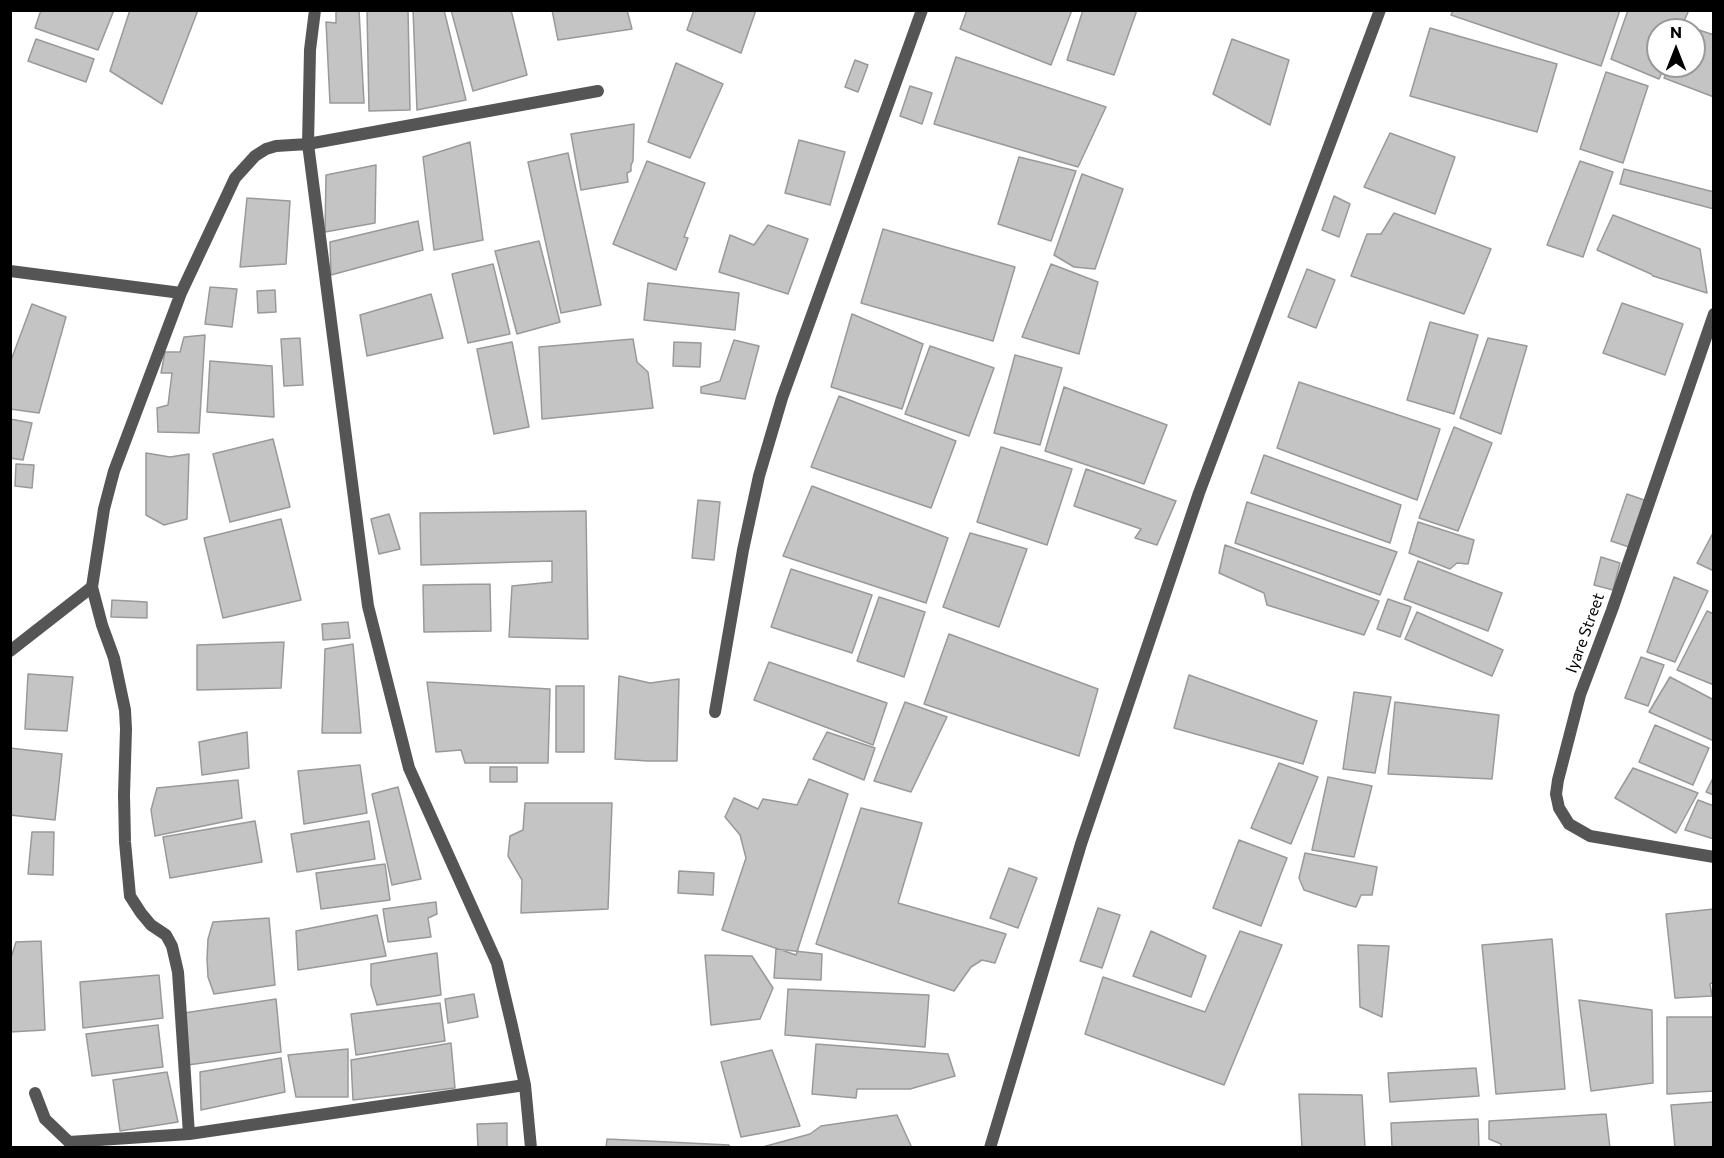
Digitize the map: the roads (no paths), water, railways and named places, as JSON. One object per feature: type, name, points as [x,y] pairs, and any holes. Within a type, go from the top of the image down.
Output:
[{"type":"street","points":[[315,10],[310,50],[308,144],[368,606],[409,768],[496,963],[525,1085],[531,1148]]},
{"type":"street","points":[[714,712],[743,550],[759,476],[782,398],[922,10]]},
{"type":"street","points":[[990,1148],[1081,843],[1199,493],[1380,10]]},
{"type":"street","points":[[189,1134],[178,972],[172,946],[166,935],[152,925],[130,896],[125,842],[125,710],[114,658],[92,588],[104,509],[114,471],[181,293],[236,178],[255,156],[266,149],[308,144],[598,91]]},
{"type":"street","points":[[10,271],[181,293]]},
{"type":"street","name":"Iyare Street","points":[[1713,314],[1612,610],[1580,695],[1556,794],[1558,808],[1569,824],[1590,836],[1713,857]]},
{"type":"street","points":[[10,651],[92,588]]},
{"type":"street","points":[[34,1093],[45,1119],[69,1142],[189,1134],[525,1085]]}]
